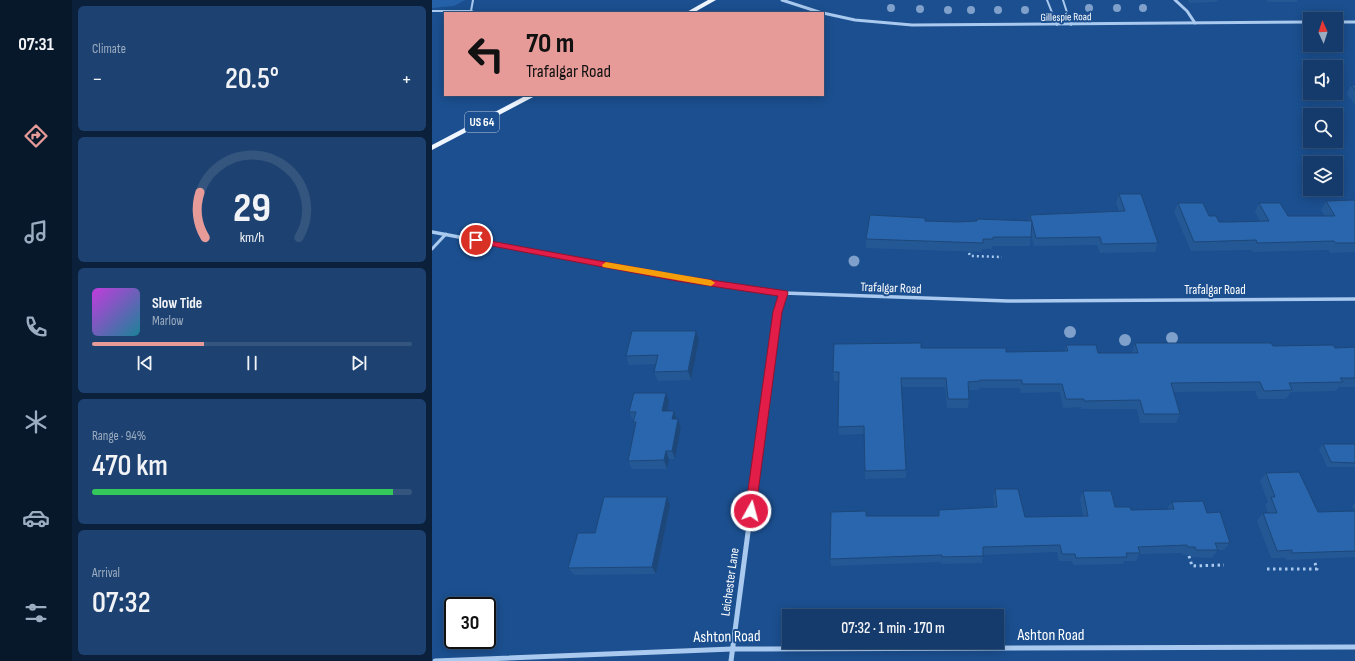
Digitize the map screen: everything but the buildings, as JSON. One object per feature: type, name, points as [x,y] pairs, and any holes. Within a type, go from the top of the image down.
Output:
[{"type":"main road","points":[[690,12],[713,0]]},
{"type":"main road","name":"US 64","points":[[432,148],[531,96]]},
{"type":"street","name":"Gillespie Road","points":[[782,0],[819,12]]},
{"type":"street","points":[[1175,0],[1187,11],[1195,23]]},
{"type":"street","name":"Gillespie Road","points":[[824,13],[855,20],[912,25],[1303,22]]},
{"type":"street","points":[[1343,22],[1355,22]]},
{"type":"street","name":"Trafalgar Road","points":[[432,232],[677,278],[784,293],[1008,301],[1355,299]]},
{"type":"street","name":"Leichester Lane","points":[[731,661],[777,312],[784,293]]},
{"type":"street","name":"Ashton Road","points":[[435,661],[732,649],[1355,647]]},
{"type":"lane","points":[[432,11],[471,11],[473,0]]},
{"type":"lane","points":[[1047,0],[1058,25]]},
{"type":"lane","points":[[1063,0],[1071,25]]},
{"type":"lane","points":[[432,249],[446,234]]},
{"type":"path","points":[[969,253],[970,256],[1002,257]]},
{"type":"path","points":[[1189,556],[1192,566],[1224,565]]},
{"type":"path","points":[[1267,569],[1317,569],[1315,563]]},
{"type":"shaded area","points":[[432,0],[465,0],[454,6],[432,8]]},
{"type":"slow traffic","points":[[606,265],[711,283]]},
{"type":"route","points":[[476,240],[677,278],[784,293],[777,312],[751,511]]}]
